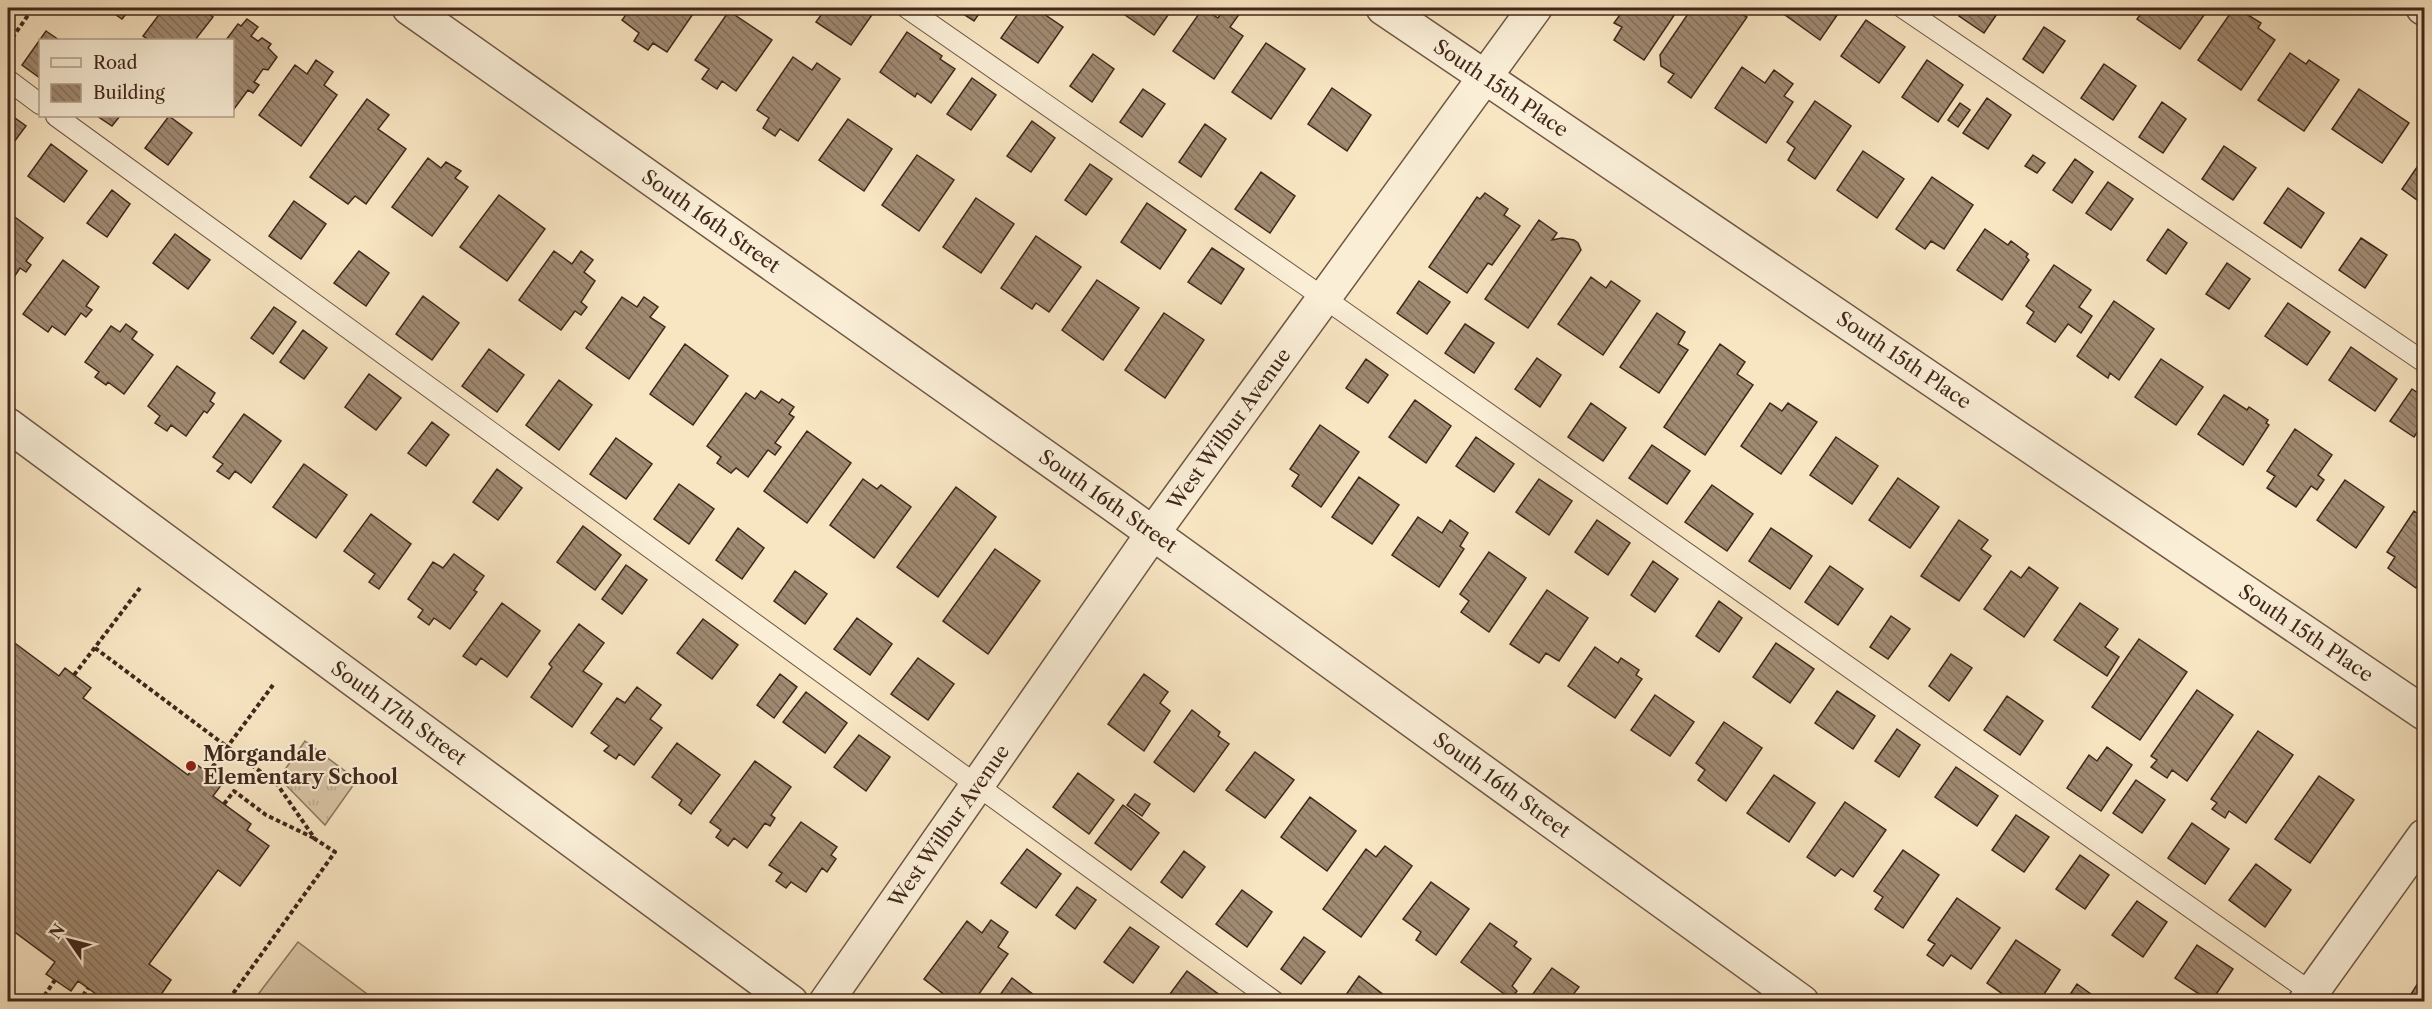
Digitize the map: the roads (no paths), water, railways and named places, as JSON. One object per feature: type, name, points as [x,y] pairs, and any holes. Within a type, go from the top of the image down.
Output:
[{"type":"street","name":"South 16th Street","points":[[409,8],[1153,533],[1802,1002]]},
{"type":"street","name":"South 15th Place","points":[[1383,8],[2424,713]]},
{"type":"street","name":"West Wilbur Avenue","points":[[826,1002],[1153,533],[1535,8]]},
{"type":"street","name":"South 17th Street","points":[[8,425],[791,1002]]},
{"type":"street","points":[[2313,999],[2424,836]]},
{"type":"lane","points":[[907,8],[1324,298],[2313,999]]},
{"type":"lane","points":[[1903,8],[2424,362]]},
{"type":"lane","points":[[8,80],[39,103]]},
{"type":"lane","points":[[57,117],[1275,1002]]},
{"type":"place","name":"Morgandale Elementary School","points":[[191,766]]}]
